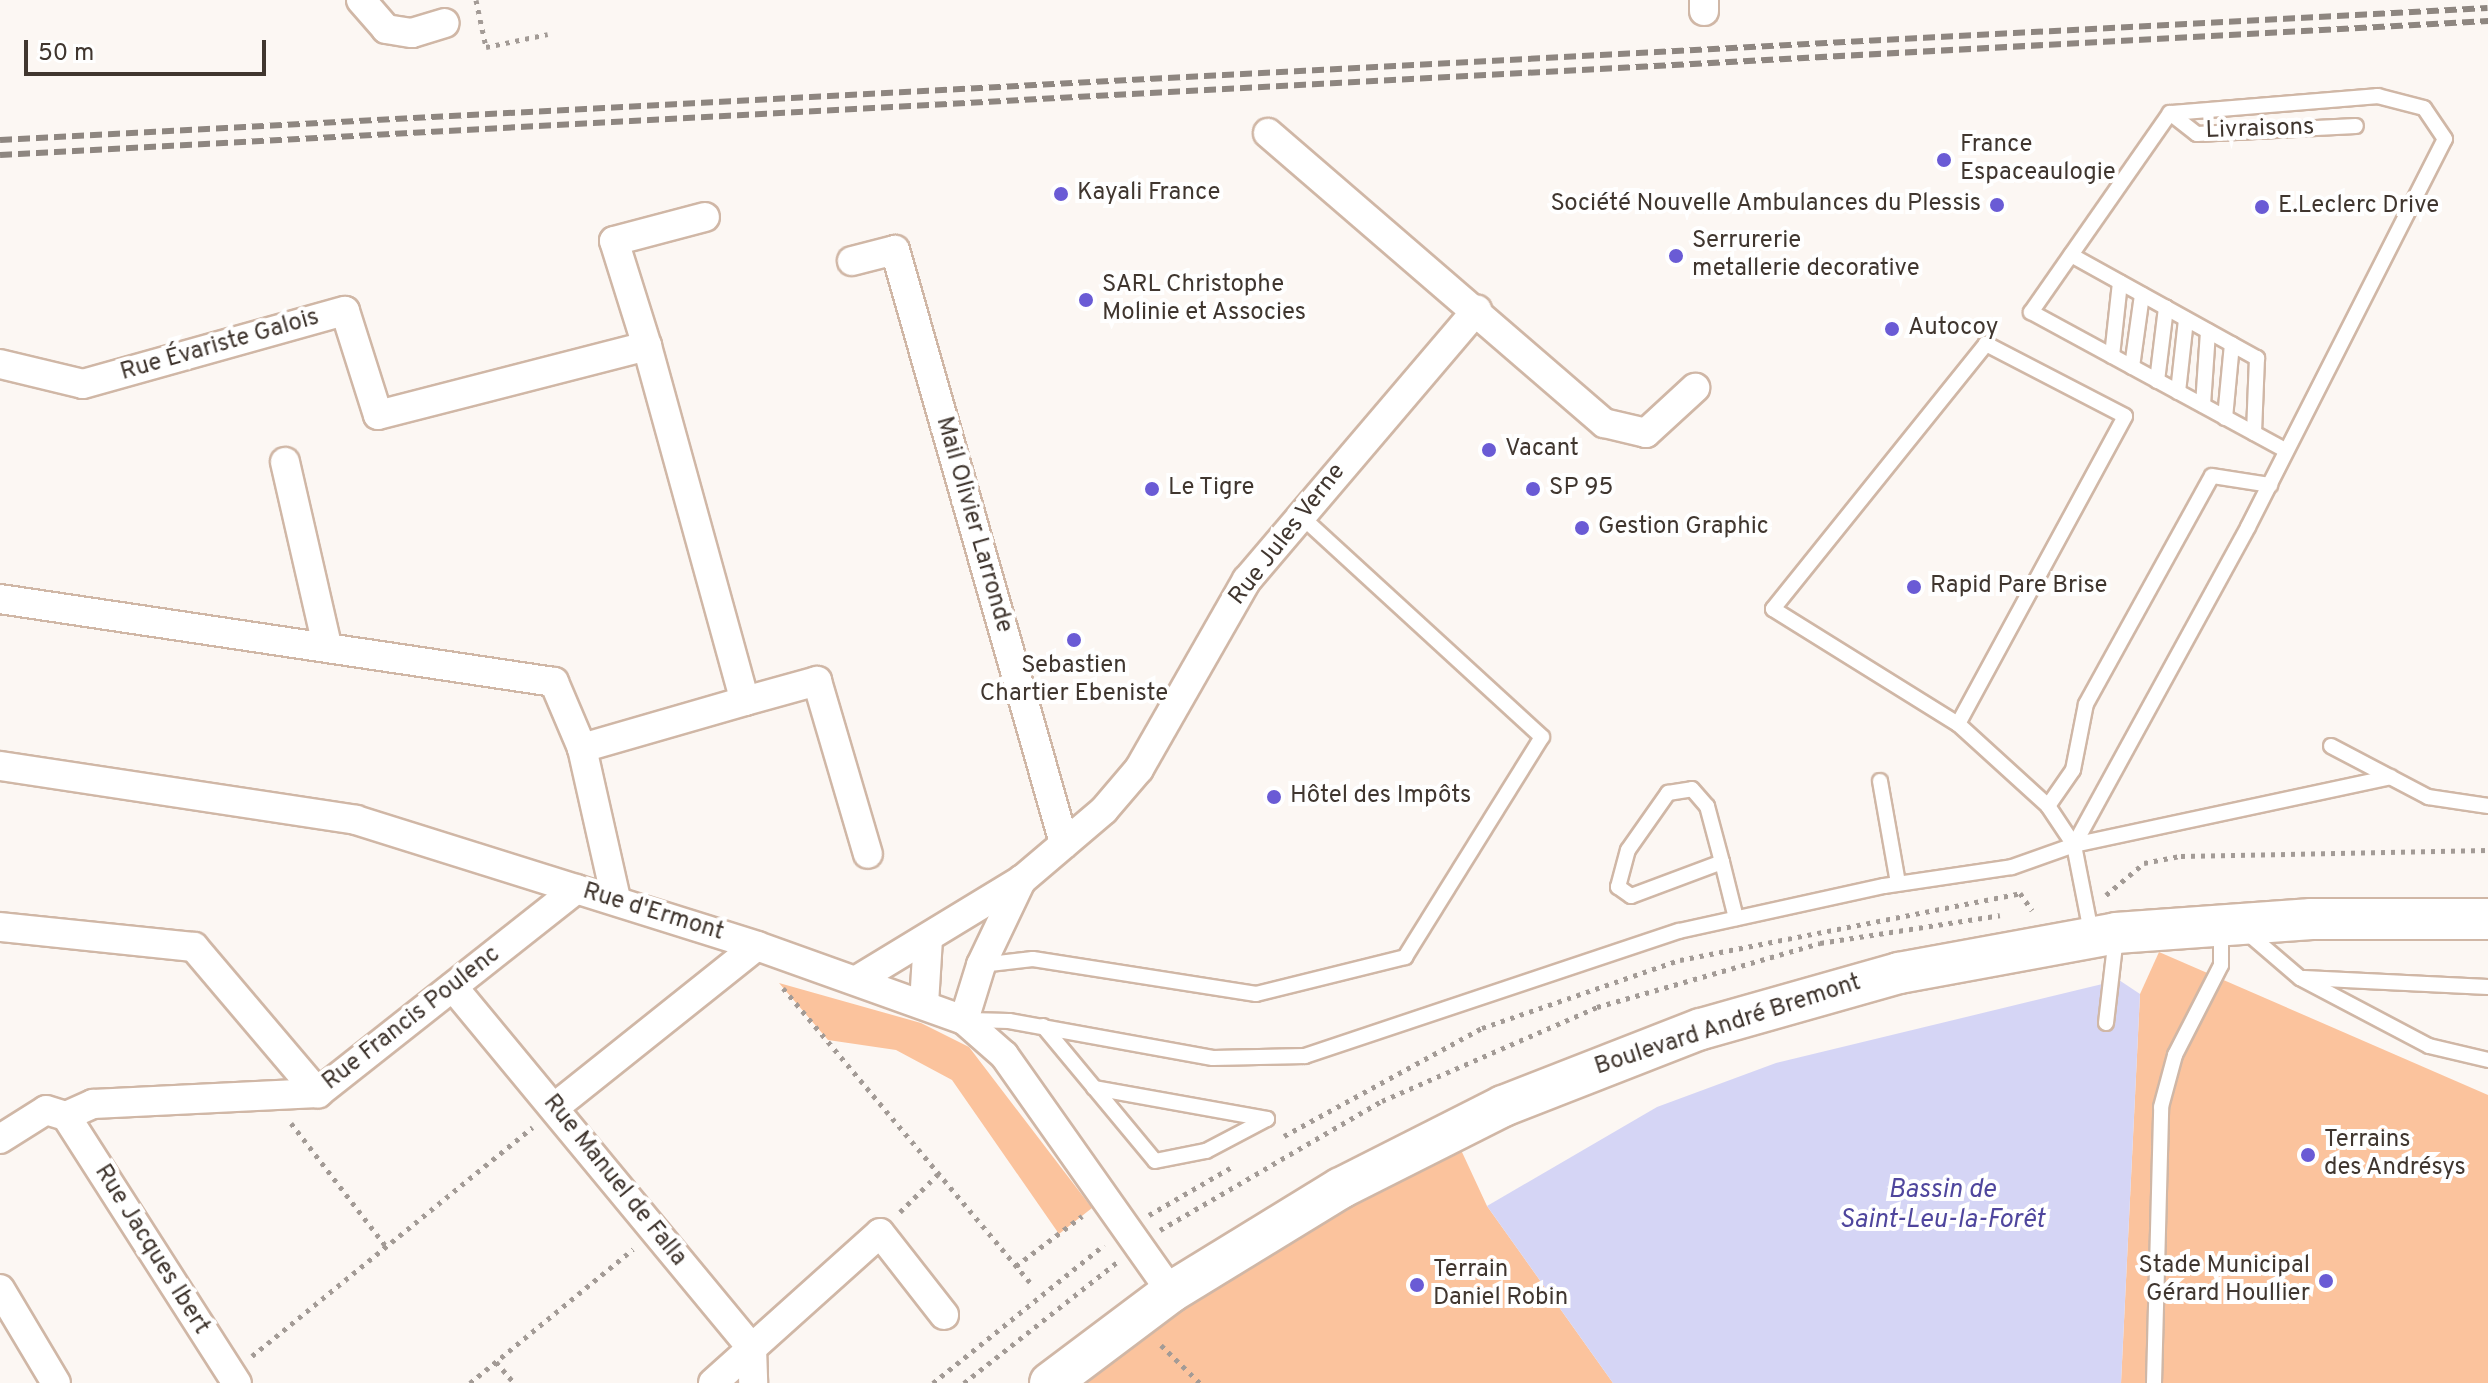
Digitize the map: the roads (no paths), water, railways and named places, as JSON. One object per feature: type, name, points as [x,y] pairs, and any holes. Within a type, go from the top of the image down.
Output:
[{"type":"street","points":[[361,0],[386,29],[412,33],[444,23]]},
{"type":"street","points":[[1268,133],[1477,310],[1604,423],[1627,433],[1661,425],[1695,388]]},
{"type":"street","points":[[705,217],[614,241],[647,346],[745,701]]},
{"type":"street","name":"Mail Olivier Larronde","points":[[852,261],[895,250],[1064,843]]},
{"type":"street","name":"Rue Jules Verne","points":[[857,980],[1023,879],[1139,769],[1247,580],[1300,514],[1477,310]]},
{"type":"street","name":"Rue Évariste Galois","points":[[0,364],[83,384],[345,311],[378,415],[647,346]]},
{"type":"street","points":[[285,462],[327,645]]},
{"type":"street","points":[[0,599],[327,645],[554,682],[582,748],[616,899]]},
{"type":"street","points":[[582,748],[817,681],[868,854]]},
{"type":"street","name":"Rue d'Ermont","points":[[0,766],[356,820],[616,899],[857,980],[964,1020],[1004,1055],[1171,1292]]},
{"type":"street","name":"Rue Jules Verne","points":[[964,1020],[981,965],[1023,879]]},
{"type":"street","name":"Rue Francis Poulenc","points":[[0,1139],[46,1110],[66,1116],[93,1104],[318,1093],[576,889]]},
{"type":"street","name":"Boulevard André Bremont","points":[[1050,1383],[1171,1292],[1399,1156],[1618,1058],[1876,978],[2104,935],[2231,923],[2488,919]]},
{"type":"street","points":[[0,927],[194,947],[318,1093]]},
{"type":"street","points":[[924,1004],[928,939]]},
{"type":"street","points":[[555,1107],[755,948]]},
{"type":"street","name":"Rue Manuel de Falla","points":[[453,987],[752,1348]]},
{"type":"street","name":"Rue Jacques Ibert","points":[[66,1116],[233,1379]]},
{"type":"street","points":[[713,1383],[880,1233],[944,1315]]},
{"type":"street","points":[[0,1289],[56,1383]]},
{"type":"street","points":[[752,1348],[753,1383]]},
{"type":"lane","points":[[2074,845],[2270,485],[2282,448],[2445,139],[2424,108],[2378,96],[2170,113],[2031,312],[2282,448]]},
{"type":"lane","name":"Livraisons","points":[[2170,113],[2197,134],[2356,126]]},
{"type":"lane","points":[[2071,255],[2257,358],[2254,433]]},
{"type":"lane","points":[[2112,356],[2120,282]]},
{"type":"lane","points":[[2132,367],[2142,295]]},
{"type":"lane","points":[[2157,381],[2166,308]]},
{"type":"lane","points":[[2178,392],[2186,319]]},
{"type":"lane","points":[[2203,405],[2208,331]]},
{"type":"lane","points":[[1958,724],[2125,416],[1986,344],[1773,609],[1958,724],[2048,806],[2074,845],[2104,935],[2106,1023]]},
{"type":"lane","points":[[2225,418],[2232,344]]},
{"type":"lane","points":[[2048,806],[2073,770],[2086,704],[2212,476],[2270,485]]},
{"type":"lane","points":[[981,965],[1033,959],[1256,994],[1405,957],[1542,737],[1300,514]]},
{"type":"lane","points":[[2331,746],[2428,797],[2488,806]]},
{"type":"lane","points":[[964,1020],[1043,1026],[1213,1058],[1305,1056],[1736,918],[1898,883],[2012,867],[2074,845],[2391,777]]},
{"type":"lane","points":[[1880,781],[1898,883]]},
{"type":"lane","points":[[1722,862],[1631,896],[1618,887],[1628,850],[1668,793],[1692,789],[1707,806],[1722,862],[1736,918]]},
{"type":"lane","points":[[2154,1383],[2161,1107],[2175,1055],[2221,965],[2231,923],[2300,978],[2429,1046],[2488,1060]]},
{"type":"lane","points":[[2300,978],[2488,987]]},
{"type":"lane","points":[[1043,1026],[1094,1088],[1155,1161],[1206,1151],[1267,1119],[1094,1088]]},
{"type":"water","name":"Bassin de Saint-Leu-la-Forêt","points":[[2119,980],[2140,994],[2121,1383],[1613,1383],[1487,1206],[1657,1107],[1776,1063]]},
{"type":"railway","points":[[0,140],[2488,8]]},
{"type":"railway","points":[[0,155],[2488,21]]},
{"type":"place","name":"France Espaceaulogie","points":[[1944,160]]},
{"type":"place","name":"Kayali France","points":[[1061,194]]},
{"type":"place","name":"Société Nouvelle Ambulances du Plessis","points":[[1997,205]]},
{"type":"place","name":"E.Leclerc Drive","points":[[2262,207]]},
{"type":"place","name":"Serrurerie metallerie decorative","points":[[1676,256]]},
{"type":"place","name":"SARL Christophe Molinie et Associes","points":[[1086,300]]},
{"type":"place","name":"Autocoy","points":[[1892,329]]},
{"type":"place","name":"Vacant","points":[[1489,450]]},
{"type":"place","name":"Le Tigre","points":[[1152,489]]},
{"type":"place","name":"SP 95","points":[[1533,489]]},
{"type":"place","name":"Gestion Graphic","points":[[1582,528]]},
{"type":"place","name":"Rapid Pare Brise","points":[[1914,587]]},
{"type":"place","name":"Sebastien Chartier Ebeniste","points":[[1074,640]]},
{"type":"place","name":"Hôtel des Impôts","points":[[1274,797]]},
{"type":"place","name":"Terrains des Andrésys","points":[[2308,1155]]},
{"type":"place","name":"Stade Municipal Gérard Houllier","points":[[2326,1281]]},
{"type":"place","name":"Terrain Daniel Robin","points":[[1417,1285]]}]
